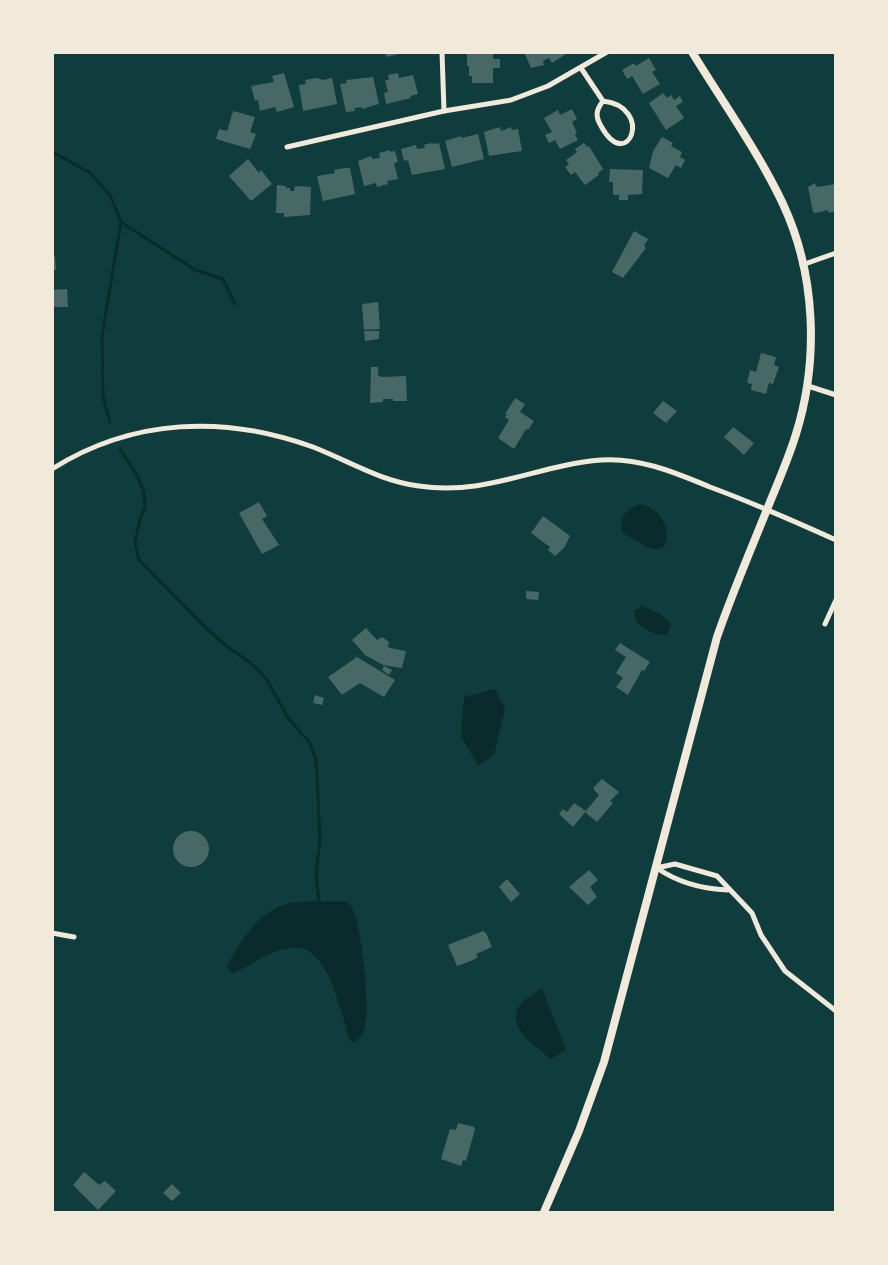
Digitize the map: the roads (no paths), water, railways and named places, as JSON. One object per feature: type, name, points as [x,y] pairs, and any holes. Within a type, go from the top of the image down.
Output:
[{"type":"main road","points":[[544,1212],[579,1131],[604,1062],[717,637],[739,575],[796,436],[808,386],[811,319],[802,265],[790,224],[774,186],[692,52]]},
{"type":"street","points":[[442,52],[444,111]]},
{"type":"street","points":[[286,147],[444,111],[511,99],[548,86],[607,52]]},
{"type":"street","points":[[581,68],[603,101]]},
{"type":"street","points":[[603,101],[614,102],[623,108],[634,126],[634,133],[628,141],[621,144],[614,142],[606,135],[596,117],[603,101]]},
{"type":"street","points":[[802,265],[836,253]]},
{"type":"street","points":[[808,386],[836,395]]},
{"type":"street","points":[[52,469],[100,444],[123,437],[210,425],[249,429],[280,436],[316,448],[386,480],[447,489],[509,481],[573,464],[603,460],[640,462],[671,471],[767,509],[836,540]]},
{"type":"street","points":[[825,624],[836,600]]},
{"type":"street","points":[[656,868],[675,864],[717,876],[752,914],[769,950],[785,971],[836,1011]]},
{"type":"street","points":[[656,868],[671,878],[714,890],[728,890]]},
{"type":"street","points":[[52,933],[74,937]]},
{"type":"water","points":[[641,504],[655,511],[663,521],[667,541],[662,548],[650,548],[623,533],[621,523],[624,514]]},
{"type":"water","points":[[642,606],[662,615],[671,624],[667,634],[655,633],[637,623],[634,611]]},
{"type":"water","points":[[495,689],[505,709],[494,755],[478,766],[461,736],[464,697]]},
{"type":"water","points":[[338,901],[350,905],[355,915],[364,965],[366,1016],[364,1031],[355,1042],[350,1041],[337,998],[324,967],[314,956],[303,949],[289,948],[275,952],[234,973],[230,972],[227,966],[251,928],[268,913],[287,904]]},
{"type":"water","points":[[542,988],[566,1050],[551,1059],[531,1043],[517,1022],[516,1014],[521,1003]]},
{"type":"waterway","points":[[52,152],[89,172],[110,195],[121,222],[102,336],[103,397],[110,422]]},
{"type":"waterway","points":[[121,222],[195,270],[223,279],[235,304]]},
{"type":"waterway","points":[[120,449],[137,475],[144,492],[145,507],[135,543],[139,560],[207,629],[251,663],[266,678],[288,718],[310,743],[316,760],[317,773],[320,841],[316,873],[319,902]]}]
